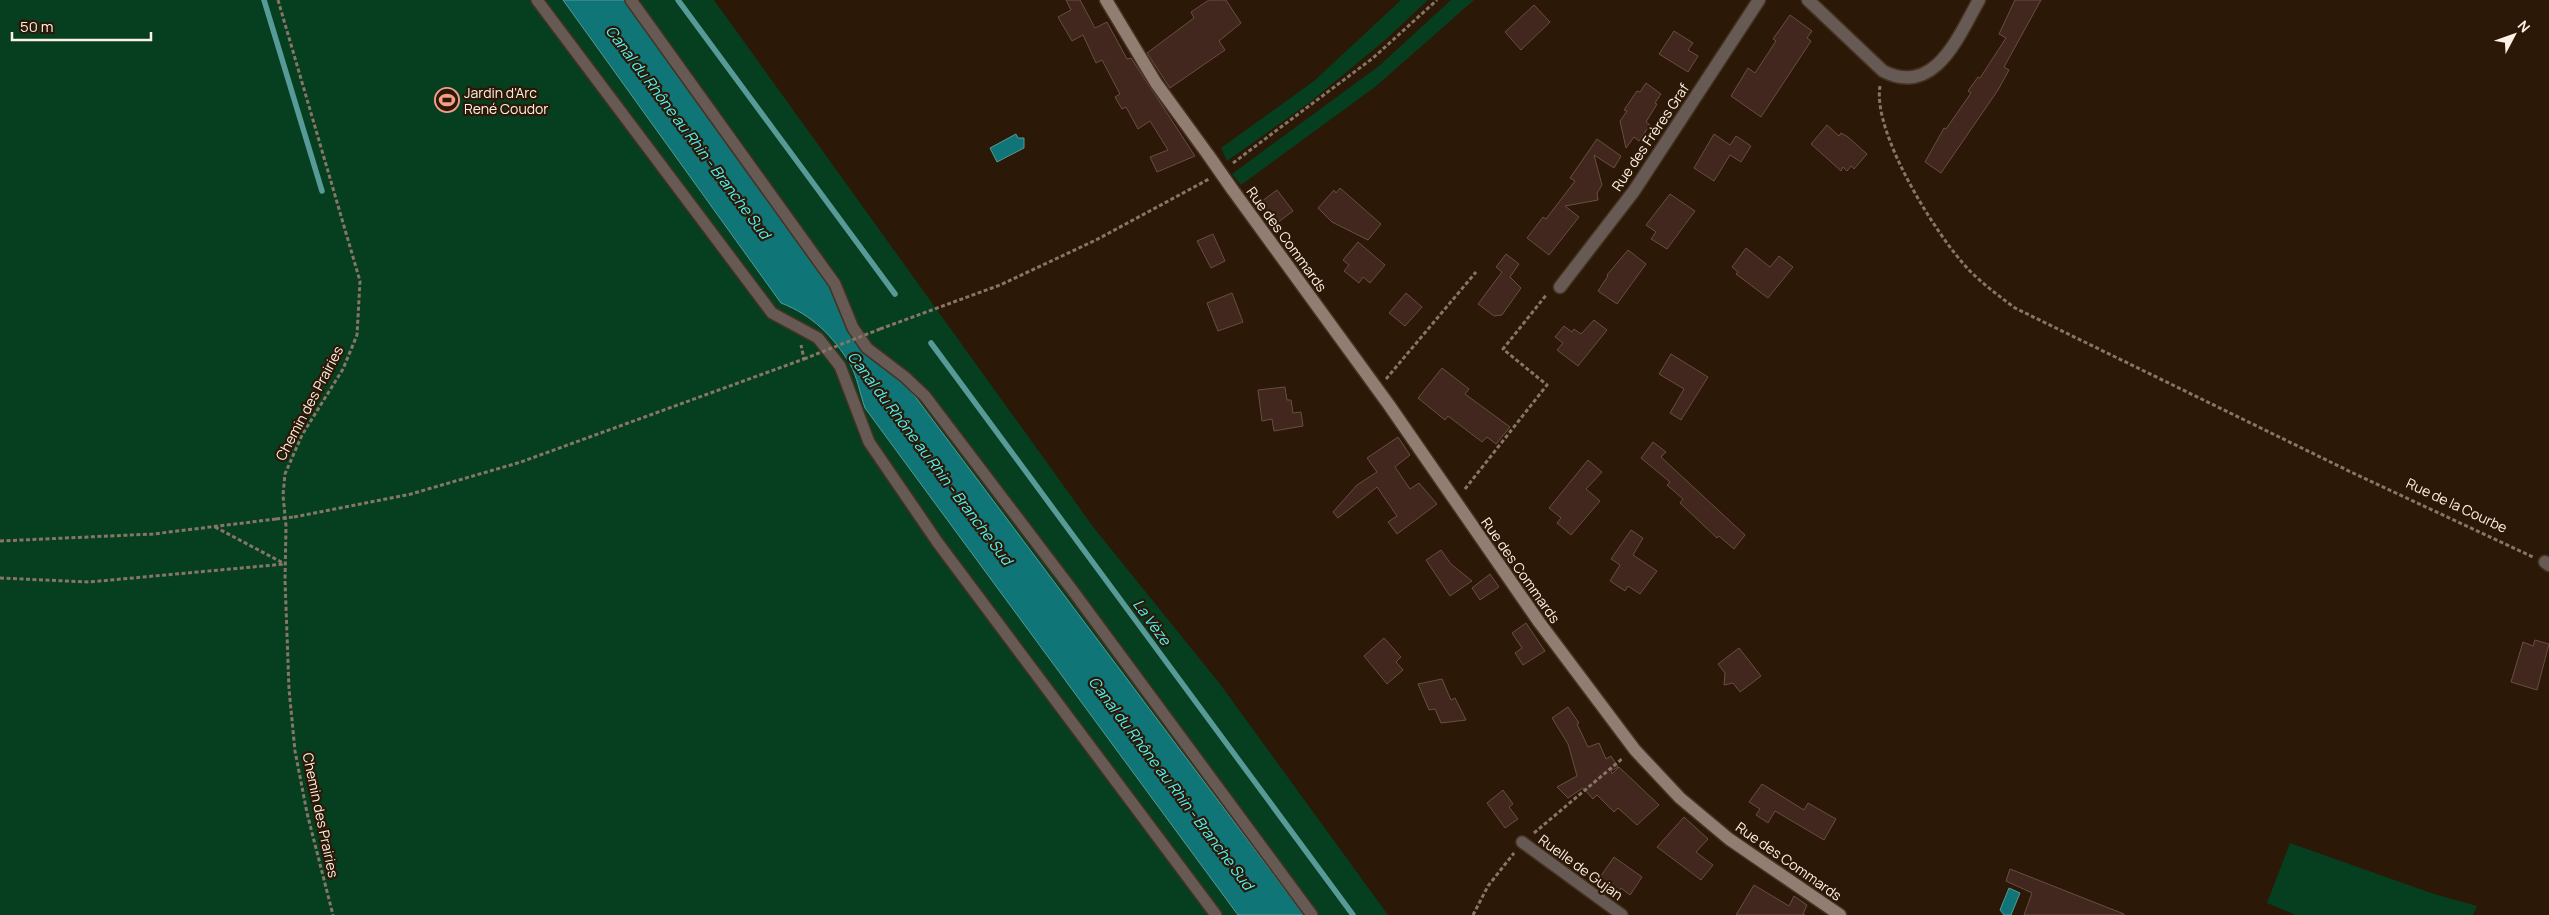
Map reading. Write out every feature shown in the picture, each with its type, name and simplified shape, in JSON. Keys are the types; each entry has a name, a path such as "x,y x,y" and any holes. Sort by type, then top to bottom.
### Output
{"street":[{"name":"Rue des Commards","path":"1106,0 1156,83 1378,389 1539,622 1634,748 1680,798 1729,839 1840,915"},
{"name":"Rue des Frères Graf","path":"1560,287 1634,191 1759,0"},
{"path":"1808,0 1883,71 1892,76 1905,78 1920,75 1935,68 1947,56 1979,0"}],"lane":[{"path":"537,0 772,313 818,338 840,366 869,442 938,543 1216,915"},
{"path":"631,0 835,284 853,328 867,348 906,377 925,396 1312,915"},
{"name":"Ruelle de Gujan","path":"1522,842 1622,915"}],"path":[{"name":"Chemin des Prairies","path":"278,0 360,281 357,335 343,369 302,435 285,474 283,495 286,526 285,564 289,689 295,751 307,812 333,915"},
{"path":"1230,165 1271,136 1372,58 1438,0"},
{"name":"Rue de la Courbe","path":"1883,71 1877,98 1881,118 1904,171 1939,232 1969,270 1988,288 2015,308 2353,473 2547,563"},
{"path":"0,541 153,534 294,517 412,494 521,462 1000,285 1096,240 1213,176"},
{"path":"1378,389 1476,272"},
{"path":"1455,502 1547,385 1503,349 1546,295 1560,287"},
{"path":"215,526 285,564"},
{"path":"0,578 89,582 285,564"},
{"path":"1473,915 1488,886 1522,842 1612,769 1634,748"}],"green space":[{"path":"0,0 563,0 781,303 812,320 836,344 855,374 865,408 1238,915 0,915"},
{"path":"624,0 714,0 1094,528 1220,684 1388,915 1304,915 908,387 869,352 850,329 836,300 831,281"},
{"path":"1401,0 1428,0 1384,41 1309,103 1227,161 1221,148 1314,81"},
{"path":"1451,0 1474,0 1375,87 1241,185 1232,174 1379,66"},
{"path":"2290,843 2434,894 2477,906 2473,915 2296,915 2267,903"}],"water":[{"name":"Canal du Rhône au Rhin - Branche Sud","path":"563,0 624,0 831,281 837,305 860,345 908,387 1304,915 1238,915 865,408 855,374 836,344 812,320 781,303"},
{"path":"1016,134 1018,138 1024,138 1024,148 997,162 990,148"},
{"path":"2009,888 2020,893 2011,915 2004,915 2000,910"}],"building":[{"path":"1066,0 1080,0 1095,28 1107,22 1127,59 1131,58 1195,156 1157,172 1150,157 1168,150 1150,121 1138,129 1126,107 1122,109 1115,97 1120,94 1102,60 1096,63 1083,35 1072,41 1058,17 1071,10"},
{"path":"1209,0 1226,0 1241,23 1219,41 1225,50 1170,88 1147,53 1194,18 1191,12"},
{"path":"2015,0 2041,0 2004,67 2009,70 1998,90 1941,173 1925,162 1944,128 1946,129 1971,93 1968,91 1978,77 1980,78 2006,38 1999,34"},
{"path":"1534,5 1550,22 1521,50 1505,32"},
{"path":"1790,15 1812,31 1807,38 1811,41 1761,117 1731,96 1748,68 1755,73 1776,41 1773,39"},
{"path":"1674,31 1693,43 1688,50 1698,56 1688,72 1659,54"},
{"path":"1646,83 1661,94 1646,122 1650,125 1639,141 1634,137 1626,148 1620,121 1627,111 1624,110 1637,91 1640,92"},
{"path":"1827,125 1839,136 1841,133 1848,137 1867,154 1854,169 1851,166 1847,171 1843,167 1841,171 1811,144"},
{"path":"1714,134 1730,145 1736,136 1751,146 1741,162 1730,155 1714,181 1694,168"},
{"path":"1597,139 1621,156 1614,168 1594,155 1602,185 1597,193 1598,200 1565,206 1579,217 1549,255 1527,238 1543,217 1546,219 1575,181 1570,178"},
{"path":"1340,188 1381,224 1368,240 1332,222 1318,208 1334,190 1336,193"},
{"path":"1277,190 1293,211 1273,226 1258,204"},
{"path":"1670,194 1695,211 1667,249 1651,239 1656,232 1646,225"},
{"path":"1213,234 1225,261 1211,268 1197,241"},
{"path":"1358,242 1385,265 1370,283 1363,277 1359,283 1344,271 1349,265 1343,260"},
{"path":"1746,248 1770,267 1779,256 1793,267 1768,298 1736,274 1738,272 1732,267"},
{"path":"1628,250 1646,264 1617,304 1598,291 1607,275"},
{"path":"1506,254 1519,264 1510,277 1521,288 1502,315 1494,316 1478,304 1502,272 1496,267"},
{"path":"1232,293 1243,322 1218,331 1207,303"},
{"path":"1406,293 1422,307 1405,326 1389,313"},
{"path":"1594,320 1607,330 1578,366 1557,350 1563,343 1555,337 1564,326 1572,332 1574,329 1581,334"},
{"path":"1671,354 1708,377 1681,420 1670,413 1684,389 1659,374"},
{"path":"1442,368 1469,389 1465,394 1510,427 1496,444 1487,437 1482,442 1448,416 1445,420 1418,398"},
{"path":"1285,387 1287,400 1291,400 1293,413 1301,412 1303,426 1274,431 1272,419 1262,421 1258,390"},
{"path":"1398,437 1410,455 1395,467 1410,489 1419,483 1437,504 1397,534 1388,522 1397,516 1377,487 1338,518 1333,512 1357,485 1377,472 1367,458"},
{"path":"1653,442 1666,452 1661,457 1745,535 1734,549 1719,536 1717,538 1680,503 1683,499 1667,485 1670,482 1641,458"},
{"path":"1588,460 1602,472 1586,489 1600,501 1571,535 1557,523 1561,518 1549,508"},
{"path":"1631,530 1643,538 1633,555 1657,571 1640,594 1628,586 1625,591 1610,581 1620,565 1611,559"},
{"path":"1441,550 1451,564 1472,581 1450,596 1426,560"},
{"path":"1490,574 1499,587 1480,600 1472,588"},
{"path":"1526,623 1545,651 1523,665 1515,653 1522,648 1512,633"},
{"path":"1384,638 1401,657 1396,662 1403,670 1387,684 1364,656"},
{"path":"2535,640 2549,644 2537,690 2511,682 2523,642 2533,646"},
{"path":"1739,648 1761,676 1740,692 1733,683 1724,685 1725,673 1718,664"},
{"path":"1442,679 1451,700 1455,698 1466,720 1441,723 1435,709 1429,710 1418,684"},
{"path":"1568,707 1579,723 1577,724 1588,747 1599,743 1606,759 1611,756 1618,767 1611,771 1612,774 1619,767 1659,805 1637,825 1618,808 1614,812 1597,795 1593,799 1583,788 1568,798 1557,787 1577,776 1568,744 1552,718"},
{"path":"1762,784 1804,810 1808,803 1836,819 1824,840 1775,811 1768,823 1756,815 1760,809 1749,802"},
{"path":"1503,790 1513,804 1509,807 1518,819 1505,828 1487,803"},
{"path":"1684,817 1708,839 1696,852 1713,865 1701,880 1657,847"},
{"path":"1614,857 1642,877 1630,895 1621,888 1616,896 1596,883"},
{"path":"2010,869 2124,915 2024,915 2032,893 2006,881"},
{"path":"1754,885 1789,906 1794,896 1807,905 1803,914 1805,915 1736,915"}],"waterway":[{"path":"264,0 322,191"},
{"path":"678,0 895,294"},
{"name":"La Vèze","path":"931,343 1353,915"}],"place":[{"name":"Jardin d'Arc René Coudor","path":"447,100"}]}
